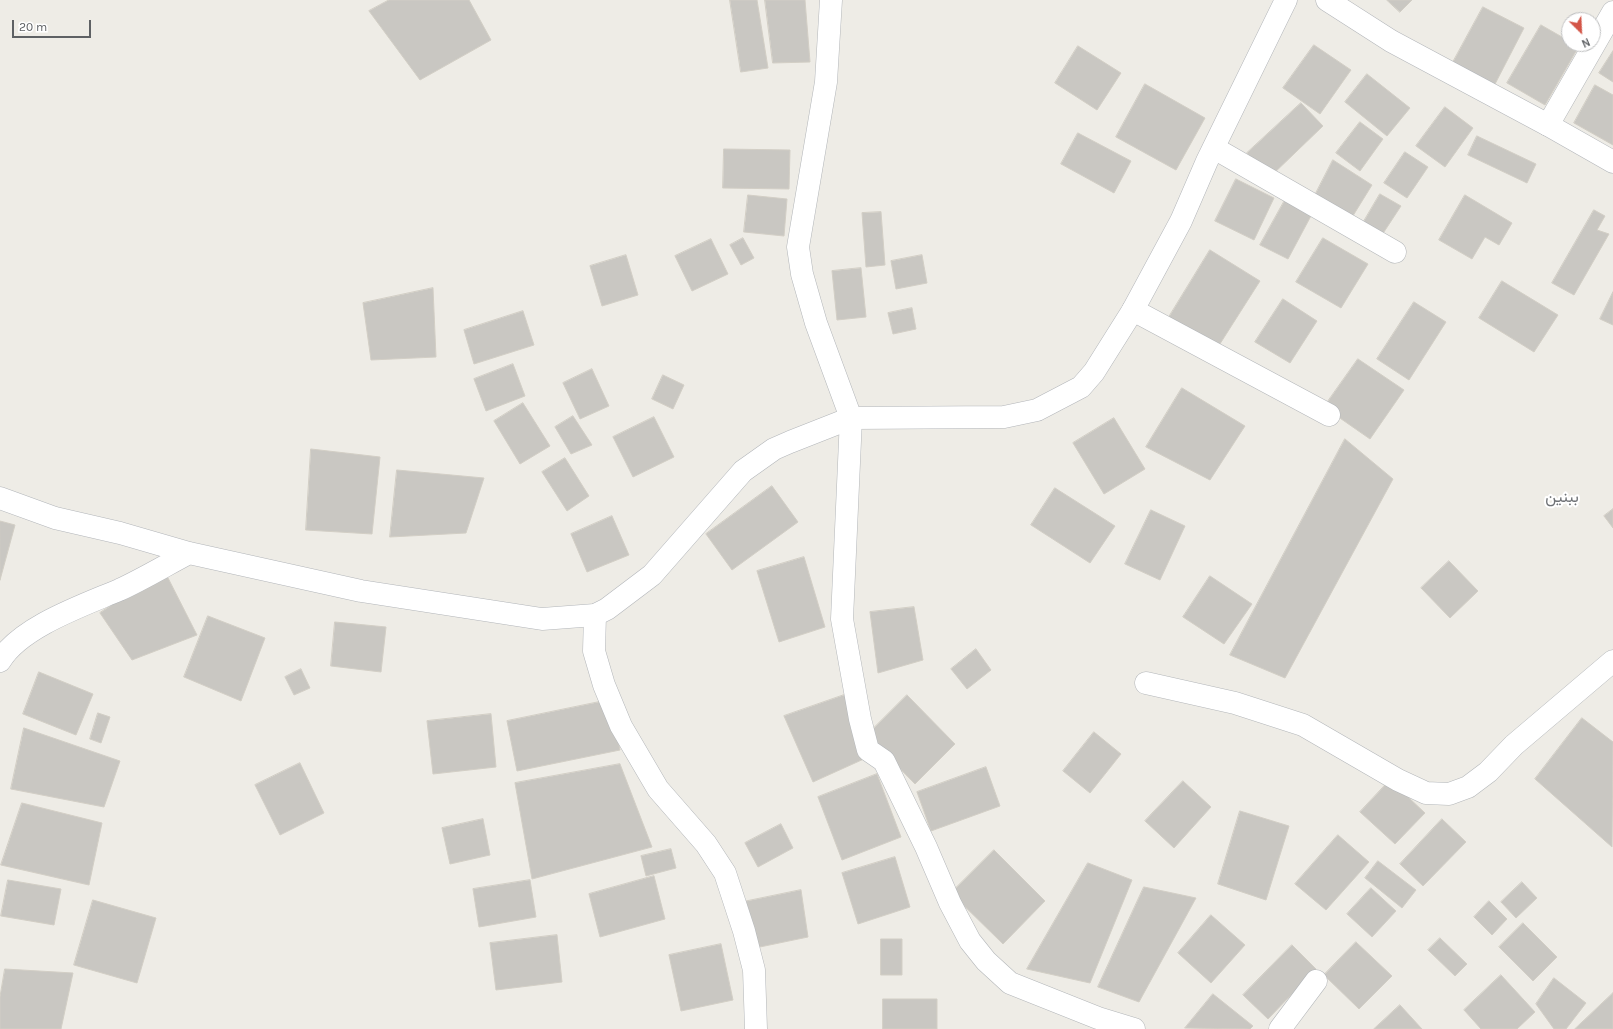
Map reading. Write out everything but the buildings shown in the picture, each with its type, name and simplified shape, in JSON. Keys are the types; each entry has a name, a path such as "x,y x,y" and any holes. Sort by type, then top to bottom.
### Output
{"street":[{"path":"831,0 826,82 798,247 802,274 816,323 851,418 842,619 860,719 868,750 884,761 926,847 950,902 970,941 986,961 1010,983 1098,1018 1134,1029"},
{"path":"0,498 56,518 120,533 189,553 361,591 542,619 595,616 607,609 652,575 743,471 774,449 851,418 1004,417 1037,410 1081,388 1094,372 1132,310 1181,222 1214,148 1286,0"},
{"path":"1327,0 1391,41 1548,125 1613,162"},
{"path":"1548,125 1613,12"},
{"path":"1214,148 1395,252"},
{"path":"1132,310 1329,415"},
{"path":"0,661 4,654 25,636 53,619 120,590 189,553"},
{"path":"595,616 594,651 604,685 621,726 658,789 706,844 725,874 744,931 754,970 756,1029"},
{"path":"1146,683 1235,703 1303,725 1398,780 1426,793 1449,794 1468,787 1488,772 1514,745 1613,661"},
{"path":"1280,1029 1316,981"}],"district":[{"name":"ببنين","path":"1562,497"}]}
